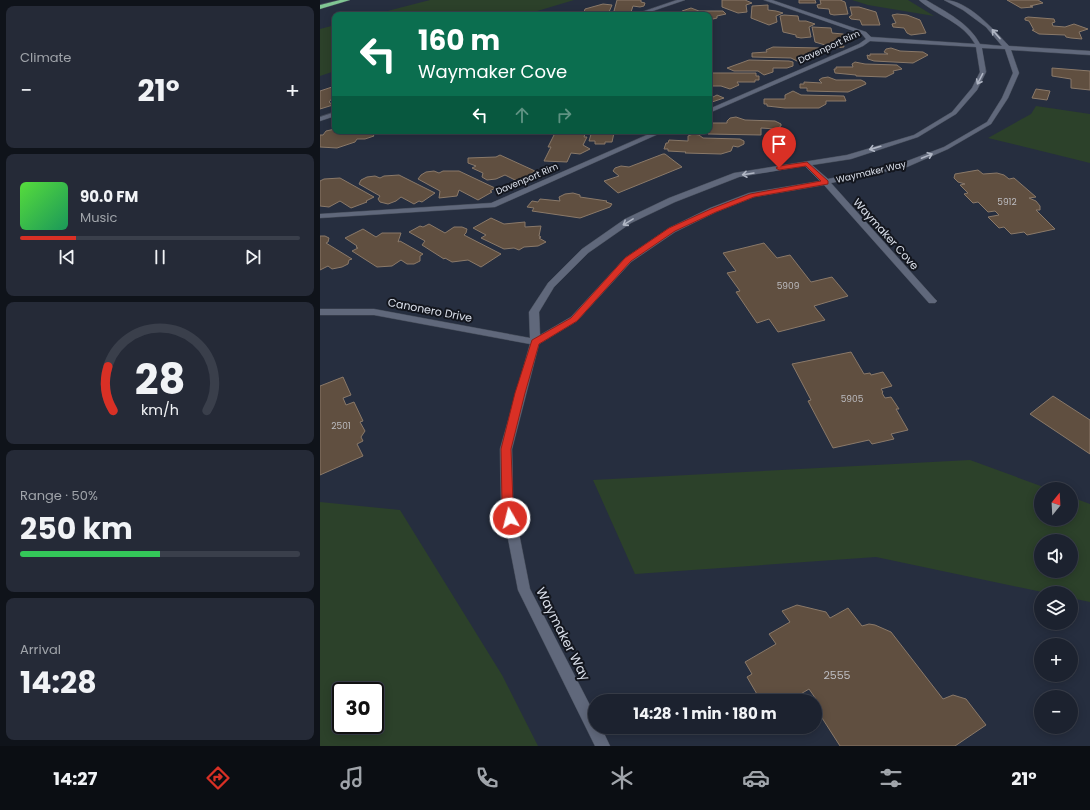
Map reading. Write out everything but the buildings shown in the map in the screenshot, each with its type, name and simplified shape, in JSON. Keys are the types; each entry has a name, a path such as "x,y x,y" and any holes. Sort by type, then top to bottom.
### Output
{"highway":[{"path":"320,7 347,0"}],"street":[{"path":"645,12 682,0"},
{"name":"Davenport Rim","path":"767,0 864,33 869,39"},
{"path":"922,0 959,23 973,36 980,47"},
{"name":"Waymaker Way","path":"536,342 574,320 628,260 672,230 713,210 752,195 826,182 904,165 946,148 989,123 1005,98 1016,74 1008,49 988,26 965,9 948,0"},
{"name":"Davenport Rim","path":"712,110 861,45 869,39 1090,54"},
{"name":"Waymaker Way","path":"603,746 524,590 507,503 506,449 520,393 536,342 534,312 551,285 585,251 628,221 672,200 737,175 848,156 916,136 954,113 975,89 983,72 980,47"},
{"path":"320,119 332,115"},
{"name":"Davenport Rim","path":"320,216 492,205 655,134"},
{"name":"Waymaker Cove","path":"807,164 826,182 932,301"},
{"name":"Canonero Drive","path":"320,312 374,312 536,342"}],"green space":[{"path":"430,0 574,0 534,12 384,12"},
{"path":"852,0 908,0 934,16 868,5"},
{"path":"332,26 332,72 320,76 320,29"},
{"path":"1036,106 1090,114 1090,163 988,138 1031,114"},
{"path":"970,460 1034,483 1034,526 1078,526 1078,500 1090,504 1090,602 1078,599 1078,586 1034,586 1034,590 876,557 635,574 593,480"},
{"path":"320,502 400,510 502,675 538,746 320,746"}],"route":[{"path":"510,518 507,503 506,449 520,393 536,342 574,320 628,260 672,230 713,210 752,195 826,182 807,164 779,168"}]}
